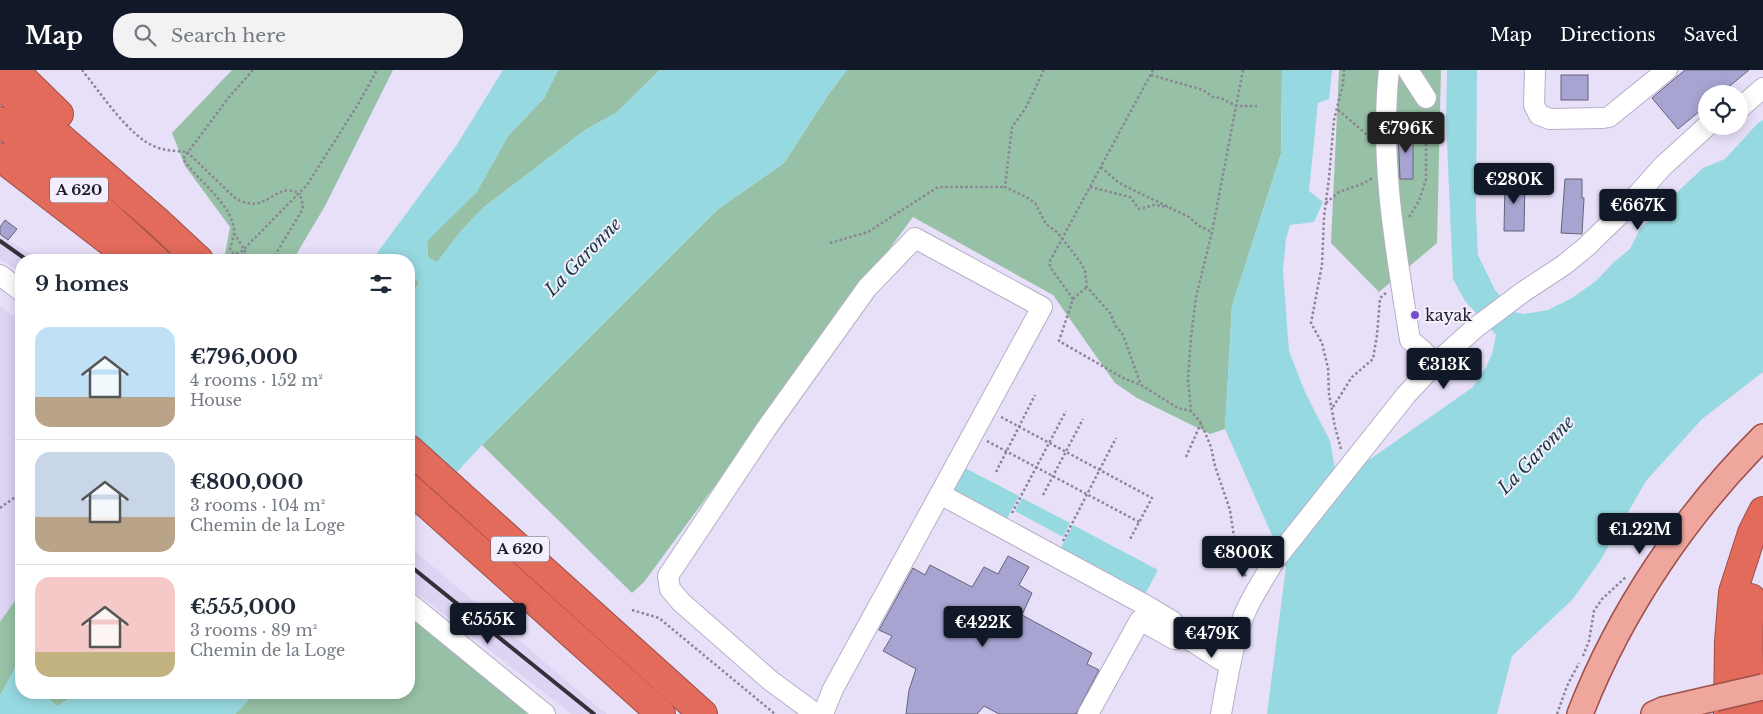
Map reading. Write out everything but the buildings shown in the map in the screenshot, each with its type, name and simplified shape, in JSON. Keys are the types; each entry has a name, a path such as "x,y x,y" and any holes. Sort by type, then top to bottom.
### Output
{"highway":[{"path":"14,70 106,159 156,220"},
{"name":"A 620","path":"0,85 193,254"},
{"name":"A 620","path":"0,121 72,183 149,254"},
{"path":"0,157 125,254"},
{"name":"A 620","path":"415,454 703,714"},
{"name":"A 620","path":"415,493 661,714"},
{"path":"1722,706 1734,592 1752,533 1763,511"},
{"path":"1751,714 1748,624 1751,598 1763,554"},
{"path":"1734,592 1738,714"},
{"path":"1749,637 1755,627 1763,604"}],"main road":[{"path":"1580,714 1604,660 1652,573 1714,489 1763,437"},
{"path":"1654,714 1663,710 1722,706 1763,686"}],"street":[{"path":"1389,70 1386,92 1385,145 1394,242 1410,340 1435,364"},
{"path":"1408,70 1426,98"},
{"path":"1535,70 1534,105 1539,115 1550,119 1609,117 1667,70"},
{"path":"1748,92 1763,79"},
{"path":"1748,101 1763,88"},
{"path":"1388,421 1406,396 1435,364 1586,247 1622,212 1663,166 1698,134"},
{"path":"1525,295 1571,269 1593,251 1680,161 1708,135"},
{"path":"816,714 763,675 681,602 670,589 668,576 766,429 867,288 915,238 1042,307 833,689 823,714"},
{"path":"0,275 15,286"},
{"path":"1221,714 1230,662 1244,615 1275,560 1348,455 1388,421 1477,331"},
{"path":"939,497 1004,528 1055,556 1144,613"},
{"path":"939,497 984,525 998,539 1049,567 1068,570 1144,613 1168,618 1188,638 1221,660 1230,662"},
{"path":"415,608 545,714"},
{"path":"1088,714 1144,613"}],"path":[{"path":"82,70 129,128 143,140 155,147 187,152 235,198 243,203 252,205 261,203 280,192 295,191 300,194 303,206 301,212 276,254"},
{"path":"246,254 234,233 231,219 218,198 188,167 183,159 229,97 253,70"},
{"path":"234,233 230,250 234,254 241,252 300,194 342,130 376,70"},
{"path":"1005,187 1012,127 1025,110 1044,70"},
{"path":"1073,299 1050,267 1050,261 1153,70"},
{"path":"1243,70 1212,232 1196,297 1188,380 1191,411 1201,423 1211,447 1215,466 1230,510 1237,557 1249,582 1258,588"},
{"path":"1344,70 1338,110 1334,120 1322,265 1311,324 1322,343 1328,368 1329,394 1335,427 1348,455"},
{"path":"1151,75 1203,90 1213,97 1220,98 1236,106 1257,106"},
{"path":"1394,242 1419,201 1426,179 1426,98"},
{"path":"1338,110 1375,142 1385,145"},
{"path":"1101,167 1119,183 1171,207 1189,217 1199,226 1212,232"},
{"path":"1326,203 1339,192 1362,184 1387,170"},
{"path":"830,243 868,232 938,187 1005,187 1036,204 1046,224 1063,238 1085,271 1087,287 1110,313 1124,335 1141,385"},
{"path":"1090,187 1130,197 1139,209 1154,205 1171,207"},
{"path":"1332,408 1352,377 1373,359 1378,336 1380,298 1400,280"},
{"path":"1087,287 1073,299 1059,341 1125,379 1141,385 1178,408 1191,411"},
{"path":"996,472 1035,395"},
{"path":"987,409 1152,498 1129,541"},
{"path":"1004,528 1066,411"},
{"path":"1043,495 1083,419"},
{"path":"1186,457 1201,423"},
{"path":"975,431 980,438 1139,522"},
{"path":"1055,556 1116,438"},
{"path":"0,508 15,497"},
{"path":"632,610 659,618 775,714"}],"shaded area":[{"path":"232,70 393,70 325,206 297,254 225,254 230,227 185,166 172,133"},
{"path":"558,70 660,70 616,113 585,130 483,208 461,231 437,263 428,257 427,241 476,192 508,136 544,98"},
{"path":"847,70 1282,70 1281,154 1232,306 1225,429 1210,434 1137,398 1115,383 1053,295 913,217 644,582 632,593 482,445 718,209 784,163 828,95"},
{"path":"1339,70 1441,70 1437,243 1379,292 1331,243"},
{"path":"0,234 31,254 15,254 15,269 0,259"},
{"path":"415,278 419,283 415,289"},
{"path":"0,306 15,317 15,601 0,622"},
{"path":"415,551 607,714 571,714 415,592"},
{"path":"15,601 15,668 0,696 0,622"},
{"path":"415,617 532,714 235,714 249,699 415,699"},
{"path":"49,699 69,699 57,706"}],"water":[{"name":"La Garonne","path":"503,70 558,70 544,98 508,136 477,192 427,241 428,257 437,262 461,231 483,208 585,130 616,113 660,70 847,70 828,95 784,163 718,209 482,445 415,518 415,289 419,283 415,278 415,254 376,254 456,146"},
{"name":"La Garonne","path":"1282,70 1332,70 1329,99 1318,103 1309,191 1323,202 1314,222 1290,225 1286,239 1283,271 1289,351 1305,392 1330,441 1335,468 1366,462 1473,387 1492,354 1496,335 1465,301 1453,279 1446,120 1447,70 1477,70 1476,213 1478,255 1495,290 1514,312 1524,314 1548,310 1572,298 1596,281 1630,249 1640,229 1672,197 1703,168 1725,159 1763,120 1763,372 1702,419 1646,481 1600,561 1572,600 1512,656 1497,714 1267,714 1286,567 1225,429 1232,306 1281,154"},
{"path":"963,467 1019,496 1004,524 949,494"},
{"path":"1022,498 1070,523 1063,537 1015,511"},
{"path":"1073,525 1158,570 1143,598 1058,553"},
{"path":"15,668 15,699 49,699 57,706 69,699 249,699 235,714 0,714 0,696"}],"railway":[{"path":"0,241 18,254"},
{"path":"415,570 594,714"}],"place":[{"name":"kayak","path":"1415,315"}]}
